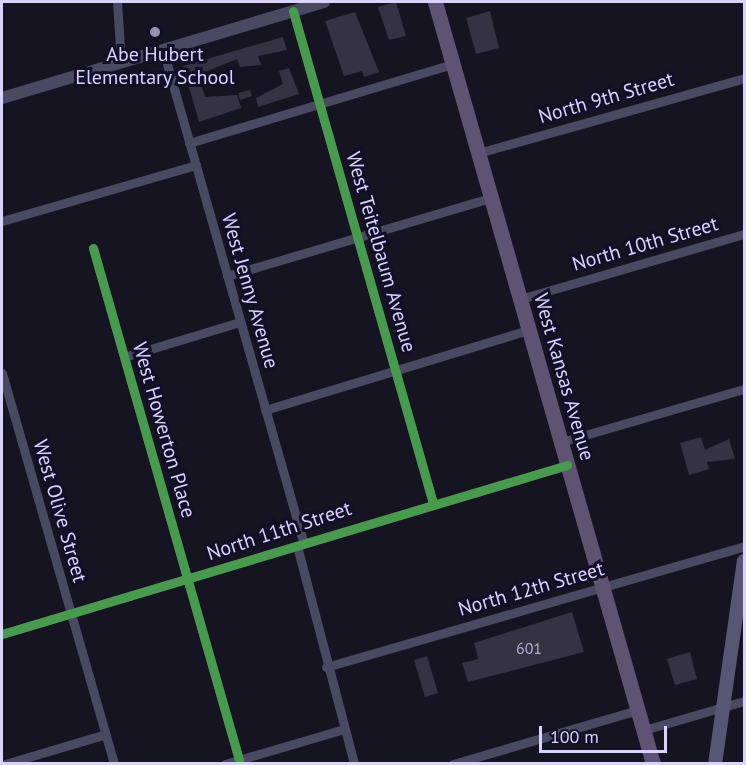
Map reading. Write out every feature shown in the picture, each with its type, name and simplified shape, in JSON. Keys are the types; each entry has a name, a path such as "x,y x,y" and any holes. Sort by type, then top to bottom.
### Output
{"main road":[{"name":"West Kansas Avenue","path":"435,2 653,764"},
{"path":"715,764 744,561"}],"street":[{"path":"117,2 121,62"},
{"path":"2,98 324,2"},
{"name":"West Teitelbaum Avenue","path":"293,10 434,503"},
{"name":"West Jenny Avenue","path":"163,50 266,410 300,544 326,667 354,764"},
{"path":"189,143 453,64"},
{"name":"North 9th Street","path":"478,153 744,78"},
{"path":"2,221 195,165"},
{"path":"227,276 491,198"},
{"name":"North 10th Street","path":"520,299 744,234"},
{"name":"West Howerton Place","path":"93,248 239,760"},
{"path":"124,357 240,322"},
{"path":"266,410 529,330"},
{"name":"West Olive Street","path":"2,373 114,764"},
{"path":"561,442 744,389"},
{"name":"North 11th Street","path":"2,634 567,465"},
{"name":"North 12th Street","path":"326,667 744,546"},
{"path":"644,730 744,701"},
{"path":"453,764 638,710"},
{"path":"225,764 344,729"},
{"path":"5,764 106,735"}],"building":[{"path":"396,2 406,36 389,40 378,7"},
{"path":"490,11 499,48 476,54 466,18"},
{"path":"355,12 379,72 364,77 362,71 344,76 325,21"},
{"path":"283,37 287,50 258,56 261,65 240,67 237,59 198,75 205,97 237,95 241,108 199,122 183,66"},
{"path":"289,68 299,94 258,107 256,98 283,84 279,71"},
{"path":"250,90 252,96 240,100 238,93"},
{"path":"701,437 705,450 729,439 735,459 707,462 709,469 689,475 680,443"},
{"path":"572,612 584,652 468,682 462,663 478,659 474,643"},
{"path":"690,652 697,679 675,685 667,659"},
{"path":"427,656 438,693 425,697 414,660"}],"cycle path":[{"path":"293,11 433,503"},
{"path":"93,248 239,760"},
{"path":"2,634 567,465"}],"place":[{"name":"Abe Hubert Elementary School","path":"155,32"}]}
